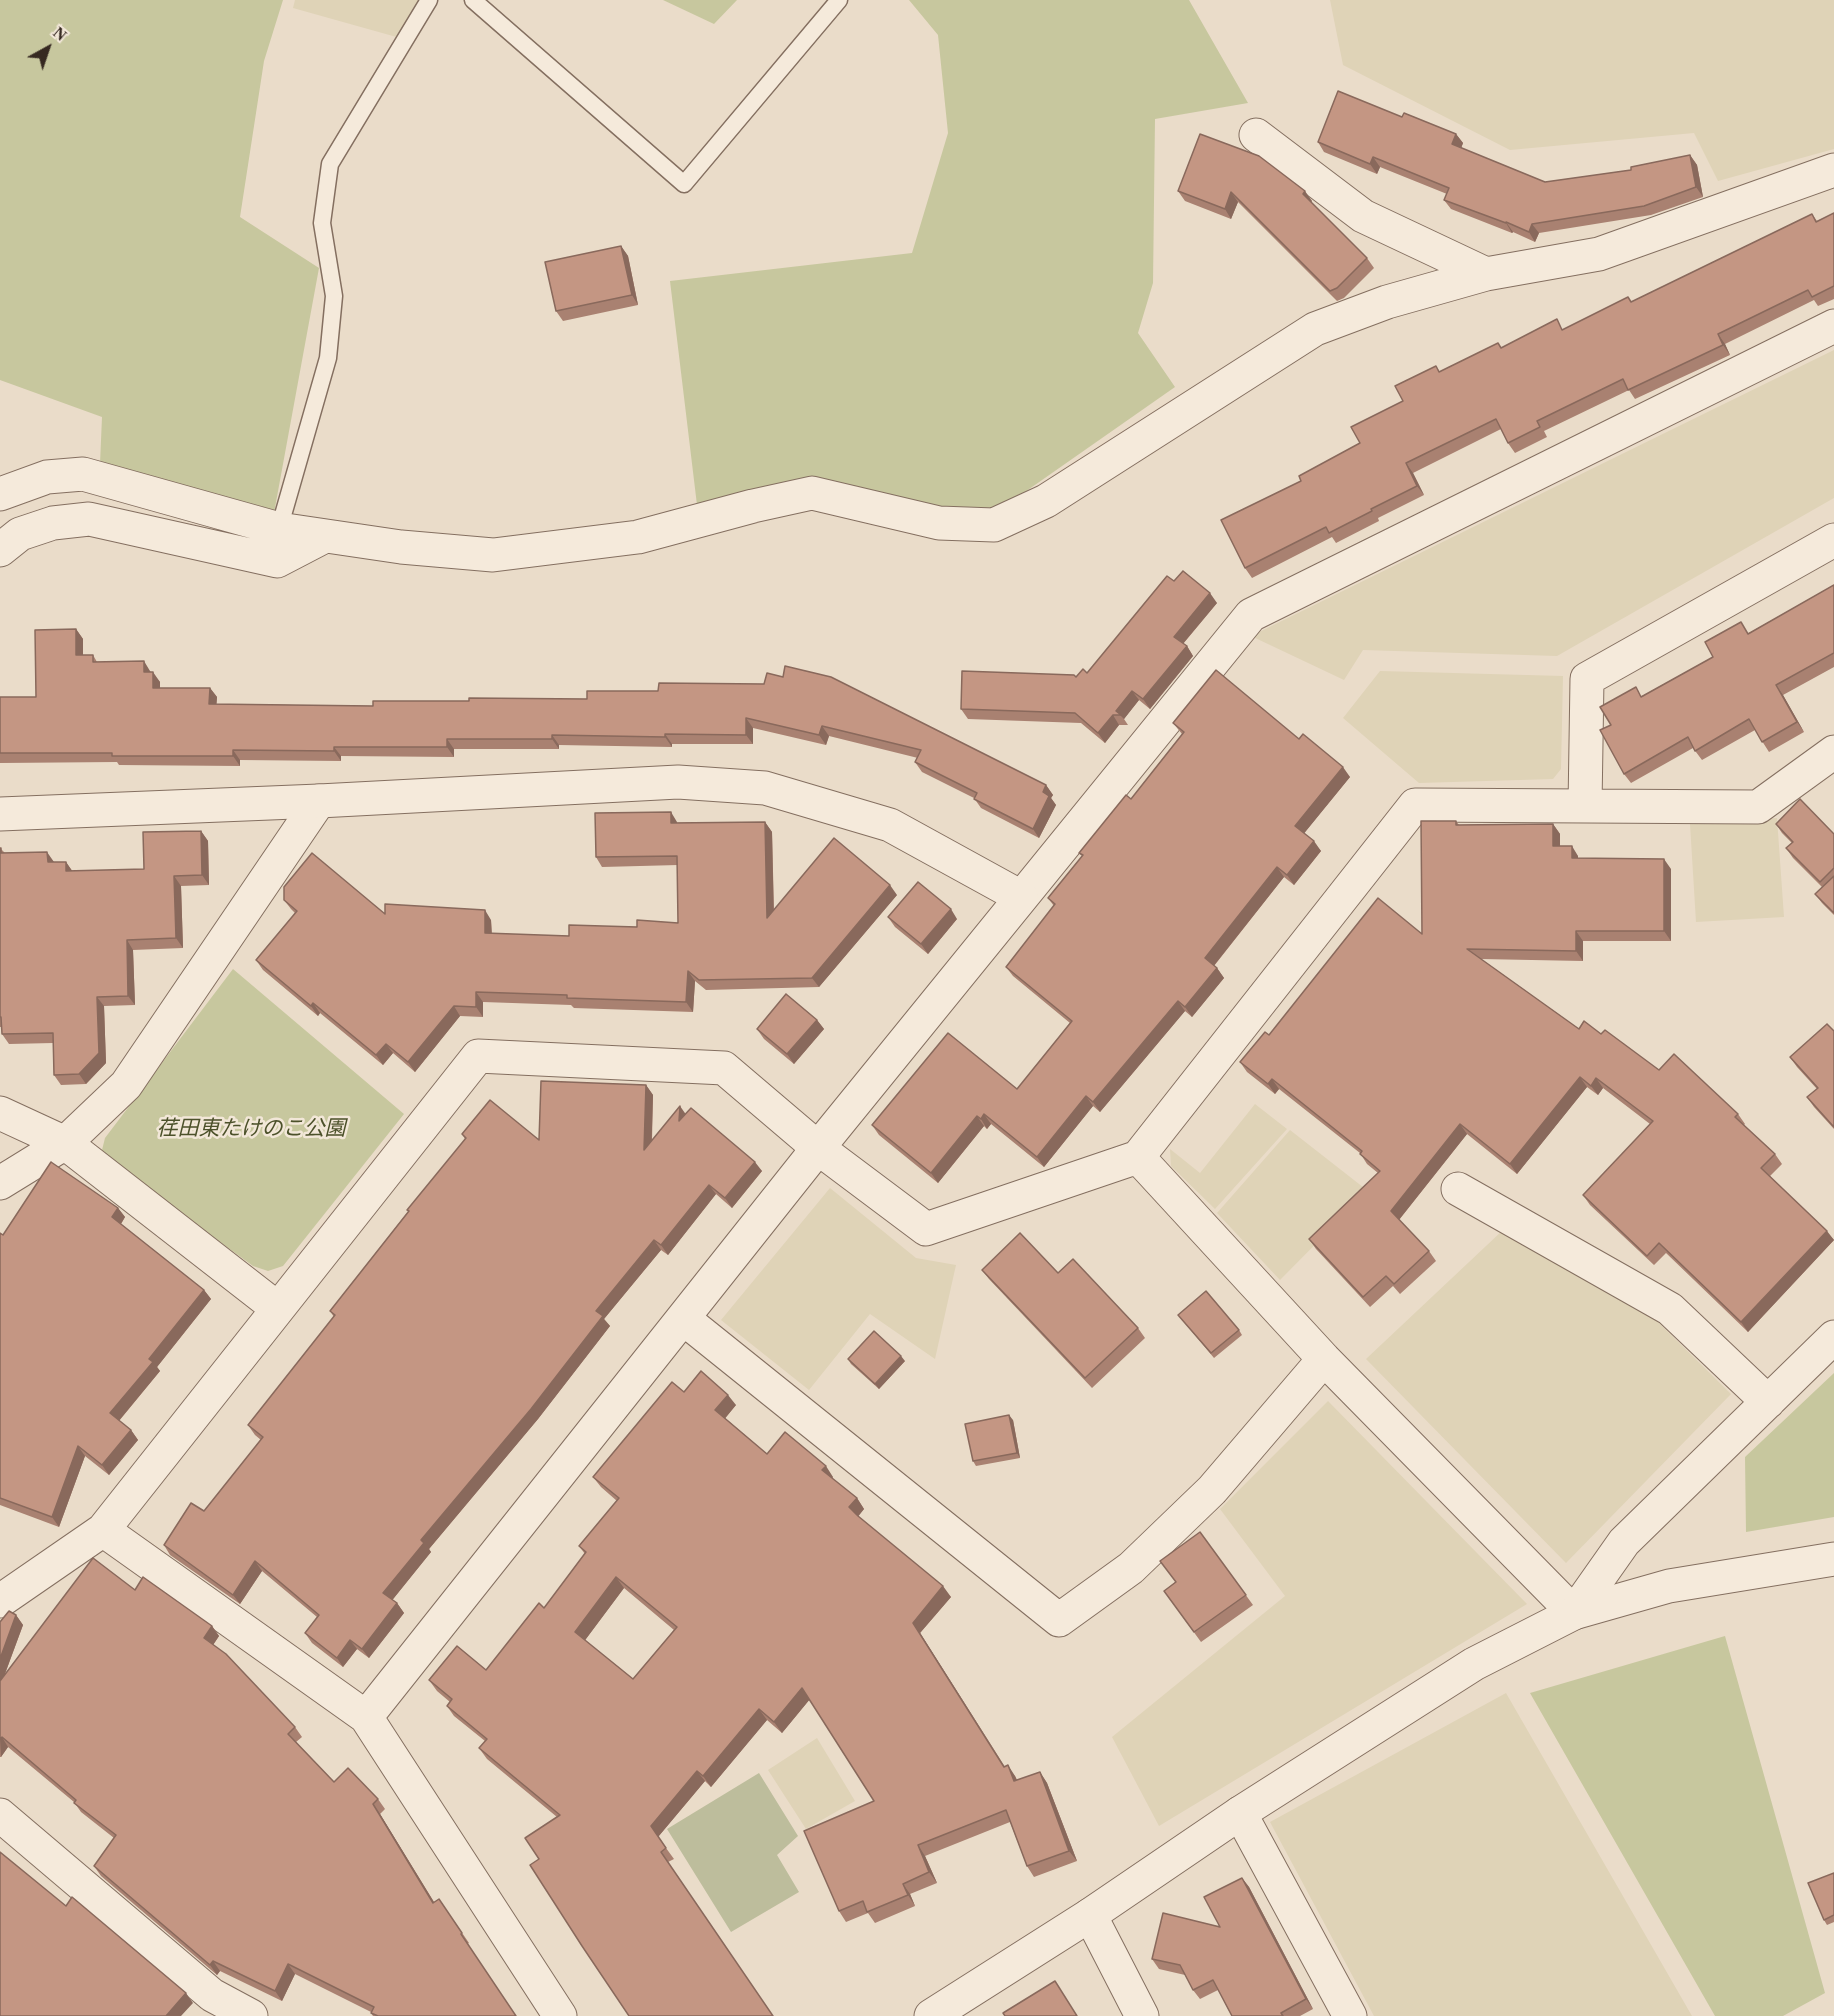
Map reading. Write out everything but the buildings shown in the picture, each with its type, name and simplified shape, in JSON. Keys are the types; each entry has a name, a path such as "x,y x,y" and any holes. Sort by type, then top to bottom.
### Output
{"street":[{"path":"1256,135 1363,216 1486,274"},
{"path":"0,494 47,477 83,474 279,529 400,548 493,555 638,537 753,506 812,493 939,523 994,525 1046,501 1316,329 1387,302 1486,274 1599,254 1834,170"},
{"path":"366,1717 818,1149 1251,615 1834,326"},
{"path":"0,550 20,534 53,523 90,519 277,561 324,536"},
{"path":"1585,806 1587,679 1834,540"},
{"path":"0,1601 102,1530 478,1056 724,1068 818,1149 926,1229 1138,1157 1415,806 1758,807 1829,764"},
{"path":"0,814 319,801 678,782 765,788 890,825 1021,897"},
{"path":"0,1183 65,1143 126,1085 319,801"},
{"path":"0,1113 65,1143 277,1308"},
{"path":"1138,1157 1324,1359 1574,1613"},
{"path":"1458,1189 1670,1309 1768,1402"},
{"path":"684,1319 1059,1620 1131,1568 1212,1490 1324,1359"},
{"path":"1574,1613 1624,1542 1834,1336"},
{"path":"102,1530 366,1717 560,2016"},
{"path":"931,2016 1090,1915 1240,1813 1474,1664 1574,1613 1669,1586 1834,1559"},
{"path":"1240,1813 1350,2016"},
{"path":"0,1815 212,1995 251,2016"},
{"path":"1090,1915 1142,2016"}],"lane":[{"path":"279,529 328,358 334,296 322,223 330,164 429,0"},
{"path":"473,0 684,184 839,0"}],"shaded area":[{"path":"295,0 423,0 400,38 293,8"},
{"path":"1330,0 1834,0 1834,149 1718,181 1694,133 1510,150 1343,65"},
{"path":"1834,350 1834,498 1557,656 1363,650 1344,680 1251,636"},
{"path":"1380,671 1563,676 1561,769 1553,779 1419,783 1343,718"},
{"path":"1777,818 1784,917 1696,922 1690,824"},
{"path":"1255,1104 1287,1129 1215,1209 1171,1166 1170,1149 1200,1173"},
{"path":"1290,1130 1368,1191 1280,1280 1217,1213"},
{"path":"830,1188 916,1258 956,1265 935,1359 870,1314 809,1390 721,1320"},
{"path":"1503,1230 1655,1319 1731,1394 1566,1563 1366,1359"},
{"path":"1328,1401 1527,1604 1159,1826 1112,1737 1285,1596 1220,1509"},
{"path":"1506,1693 1692,2016 1374,2016 1270,1822"},
{"path":"817,1738 855,1801 806,1829 768,1770"}],"green space":[{"path":"0,0 283,0 264,61 240,217 319,268 274,513 100,464 102,417 0,380"},
{"path":"663,0 737,0 714,24"},
{"path":"909,0 1189,0 1248,103 1155,119 1153,283 1138,333 1175,387 992,515 814,485 697,505 670,281 912,253 948,133 938,35"},
{"name":"荏田東たけのこ公園","path":"233,969 404,1114 283,1266 268,1271 253,1266 109,1161 102,1150 105,1138"},
{"path":"1834,1373 1834,1517 1746,1532 1745,1457"},
{"path":"1725,1636 1825,1993 1783,2016 1715,2016 1530,1693"},
{"path":"759,1773 798,1836 777,1855 799,1892 731,1932 667,1829"}]}
